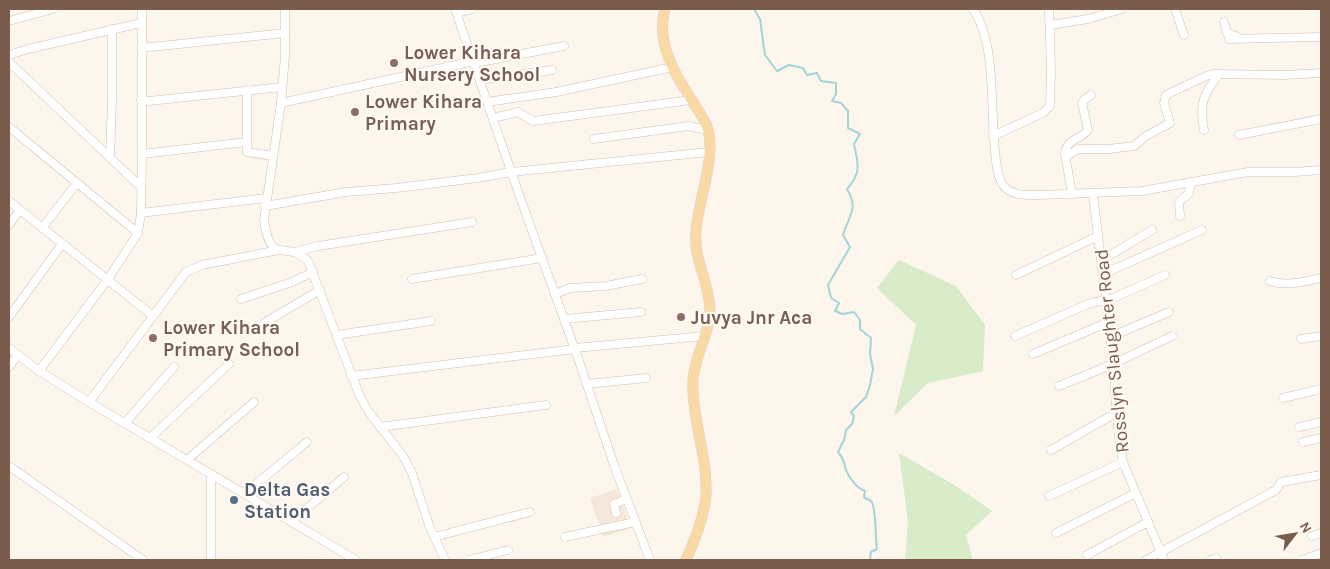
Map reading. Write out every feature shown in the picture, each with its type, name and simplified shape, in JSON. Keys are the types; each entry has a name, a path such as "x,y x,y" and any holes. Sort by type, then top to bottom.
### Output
{"main road":[{"path":"666,9 663,32 667,55 678,79 700,113 708,130 709,152 696,232 696,248 708,292 710,310 693,377 693,402 705,472 706,496 702,517 689,559"}],"street":[{"path":"9,21 53,9"},
{"path":"39,371 108,279 138,234 141,213 142,9"},
{"path":"285,9 285,56 281,103 264,220 267,238 271,246 279,250 294,252 304,256 308,261 351,376 368,411 403,456 412,473 444,560"},
{"path":"472,9 456,11 511,172 650,560"},
{"path":"973,9 982,30 989,57 993,136 998,174 1007,189 1021,194 1142,192 1248,172 1321,170"},
{"path":"993,136 1042,113 1050,106 1049,9"},
{"path":"1050,25 1088,19 1122,9"},
{"path":"1175,9 1184,35"},
{"path":"1224,22 1227,33 1239,39"},
{"path":"9,55 141,23"},
{"path":"110,158 112,29"},
{"path":"141,48 285,33"},
{"path":"1229,39 1321,37"},
{"path":"281,103 474,62 564,46"},
{"path":"9,62 141,187"},
{"path":"487,102 556,92 673,67"},
{"path":"480,80 552,70"},
{"path":"1066,157 1078,148 1109,149 1137,144 1146,136 1170,123 1163,100 1166,96 1206,76 1219,74 1321,73"},
{"path":"1204,130 1201,109 1211,85 1219,74"},
{"path":"141,100 149,101 282,87"},
{"path":"247,90 246,149 249,153 273,156"},
{"path":"1072,194 1066,157 1068,144 1088,130 1082,103 1091,95"},
{"path":"493,118 518,112 533,120 546,119 691,100"},
{"path":"1239,135 1321,120"},
{"path":"594,139 688,126 708,130"},
{"path":"10,130 138,234"},
{"path":"142,154 246,142"},
{"path":"141,213 266,202 478,178 511,172 709,152"},
{"path":"1180,216 1179,202 1191,190 1191,182"},
{"path":"42,228 77,183"},
{"name":"Rosslyn Slaughter Road","path":"1093,193 1109,322 1116,413 1123,462 1164,560"},
{"path":"9,201 153,316"},
{"path":"9,225 20,210"},
{"path":"294,252 318,246 472,222"},
{"path":"1102,260 1152,230"},
{"path":"1103,274 1202,230"},
{"path":"1016,275 1098,236"},
{"path":"9,317 62,244"},
{"path":"89,402 189,269 279,250"},
{"path":"412,279 542,258"},
{"path":"241,299 292,282 313,272"},
{"path":"1015,336 1088,304 1113,298 1165,276"},
{"path":"555,294 570,288 606,286 642,278"},
{"path":"1270,281 1277,284 1287,284 1321,278"},
{"path":"264,323 320,290"},
{"path":"564,319 641,312"},
{"path":"1110,338 1169,312"},
{"path":"337,335 431,321"},
{"path":"1033,354 1109,322"},
{"path":"351,376 485,361 575,348 704,336"},
{"path":"1059,386 1113,364 1172,336"},
{"path":"1301,339 1321,336"},
{"path":"9,348 39,371 89,402 356,560"},
{"path":"9,367 17,356"},
{"path":"150,438 229,364"},
{"path":"125,423 174,367"},
{"path":"587,384 646,378"},
{"path":"1283,398 1321,389"},
{"path":"187,460 254,402"},
{"path":"380,427 546,405"},
{"path":"1051,450 1116,413"},
{"path":"1299,427 1321,422"},
{"path":"1303,442 1321,438"},
{"path":"244,494 307,442"},
{"path":"1049,496 1123,462"},
{"path":"9,466 143,560"},
{"path":"211,474 211,560"},
{"path":"1146,560 1276,490 1281,482 1321,475"},
{"path":"291,522 344,477"},
{"path":"1056,533 1136,493"},
{"path":"616,513 614,504 627,499"},
{"path":"434,537 530,512"},
{"path":"565,537 635,522"},
{"path":"1086,555 1148,522"},
{"path":"1312,536 1321,534"},
{"path":"469,560 508,550"},
{"path":"1302,560 1321,553"}],"shaded area":[{"path":"617,489 631,528 603,537 590,498"}],"green space":[{"path":"899,260 956,286 985,325 983,371 928,383 894,416 916,325 877,288"},
{"path":"899,453 956,486 992,511 966,535 973,560 905,560 908,521"}],"waterway":[{"path":"754,9 760,19 765,55 777,71 789,65 803,68 807,75 817,73 821,81 836,83 836,94 832,101 841,103 848,111 848,128 860,134 854,144 858,168 857,173 847,189 851,196 853,207 843,235 850,247 828,285 831,298 839,303 835,311 842,314 854,312 860,320 860,329 871,338 870,354 873,369 870,385 866,397 851,412 854,416 852,424 846,430 844,440 838,452 843,459 849,476 856,485 865,491 864,497 871,501 873,505 877,549 871,552 870,560"}],"place":[{"name":"Lower Kihara Nursery School","path":"394,63"},
{"name":"Lower Kihara Primary","path":"355,112"},
{"name":"Juvya Jnr Aca","path":"681,317"},
{"name":"Lower Kihara Primary School","path":"153,338"},
{"name":"Delta Gas Station","path":"234,500"}]}
